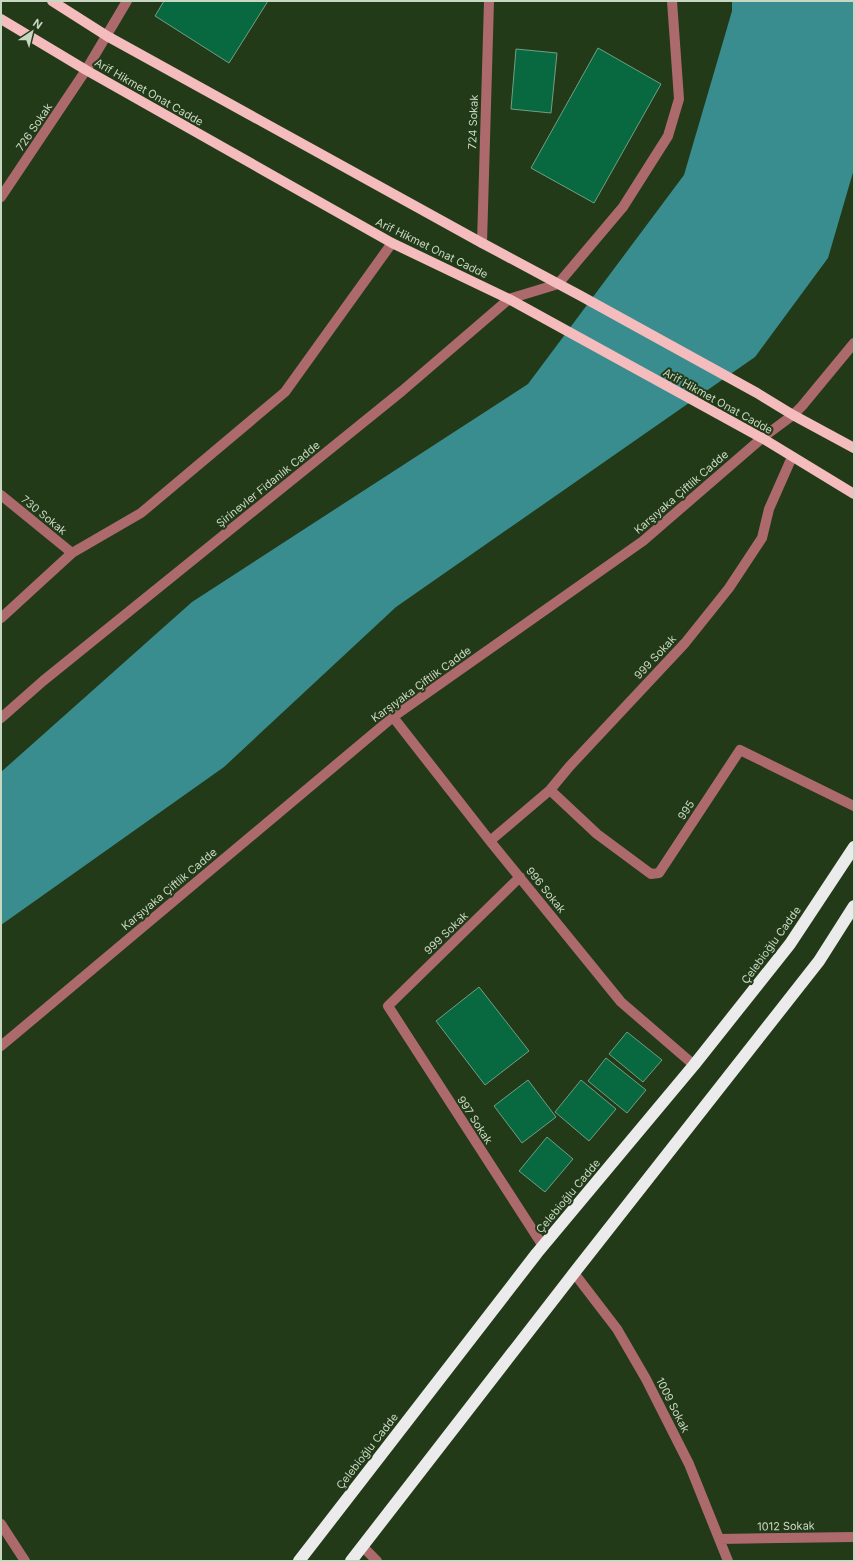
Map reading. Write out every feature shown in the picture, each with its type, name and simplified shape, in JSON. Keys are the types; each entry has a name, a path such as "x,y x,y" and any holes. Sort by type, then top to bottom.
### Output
{"highway":[{"name":"Çelebioğlu Cadde","path":"299,1561 543,1246 694,1065 790,944 854,847"},
{"path":"351,1561 574,1273 819,961 854,906"}],"main road":[{"path":"52,1 107,36 757,393 793,416 854,448"},
{"name":"Arif Hikmet Onat Cadde","path":"1,19 86,70 392,243 509,299 762,438 854,494"}],"street":[{"name":"726 Sokak","path":"1,197 86,70 126,1"},
{"name":"724 Sokak","path":"482,243 489,1"},
{"path":"558,284 623,207 668,136 679,99 672,1"},
{"path":"1,618 72,554 141,513 285,392 392,243"},
{"name":"Şirinevler Fidanlık Cadde","path":"1,718 43,681 402,392 509,299 558,284"},
{"name":"Karşıyaka Çiftlik Cadde","path":"1,1046 393,717 643,541 762,438 793,416 854,343"},
{"name":"999 Sokak","path":"490,841 550,790 574,761 685,643 729,588 762,538 769,509 792,457"},
{"name":"730 Sokak","path":"1,495 72,554"},
{"name":"996 Sokak","path":"393,717 490,841 622,1002 694,1065"},
{"name":"995","path":"550,790 598,834 651,874 659,873 740,750 854,806"},
{"name":"999 Sokak","path":"388,1006 520,877"},
{"name":"997 Sokak","path":"388,1006 543,1246"},
{"name":"1009 Sokak","path":"574,1273 617,1329 646,1379 689,1464 728,1561"},
{"path":"1,1524 25,1561"},
{"name":"1012 Sokak","path":"719,1539 854,1537"},
{"path":"362,1546 377,1561"}],"water":[{"path":"732,1 854,1 854,169 828,258 755,357 396,607 224,767 1,925 1,772 192,602 528,384 684,175 732,11"}],"building":[{"path":"164,1 268,1 229,63 155,16"},
{"path":"598,48 661,84 594,203 531,168"},
{"path":"516,49 557,53 551,113 511,109"},
{"path":"479,987 529,1051 485,1085 436,1021"},
{"path":"627,1032 662,1060 643,1082 609,1054"},
{"path":"606,1058 646,1090 627,1113 588,1081"},
{"path":"528,1080 556,1117 522,1143 494,1106"},
{"path":"581,1080 616,1109 589,1141 555,1112"},
{"path":"547,1137 573,1159 545,1192 519,1171"}]}
